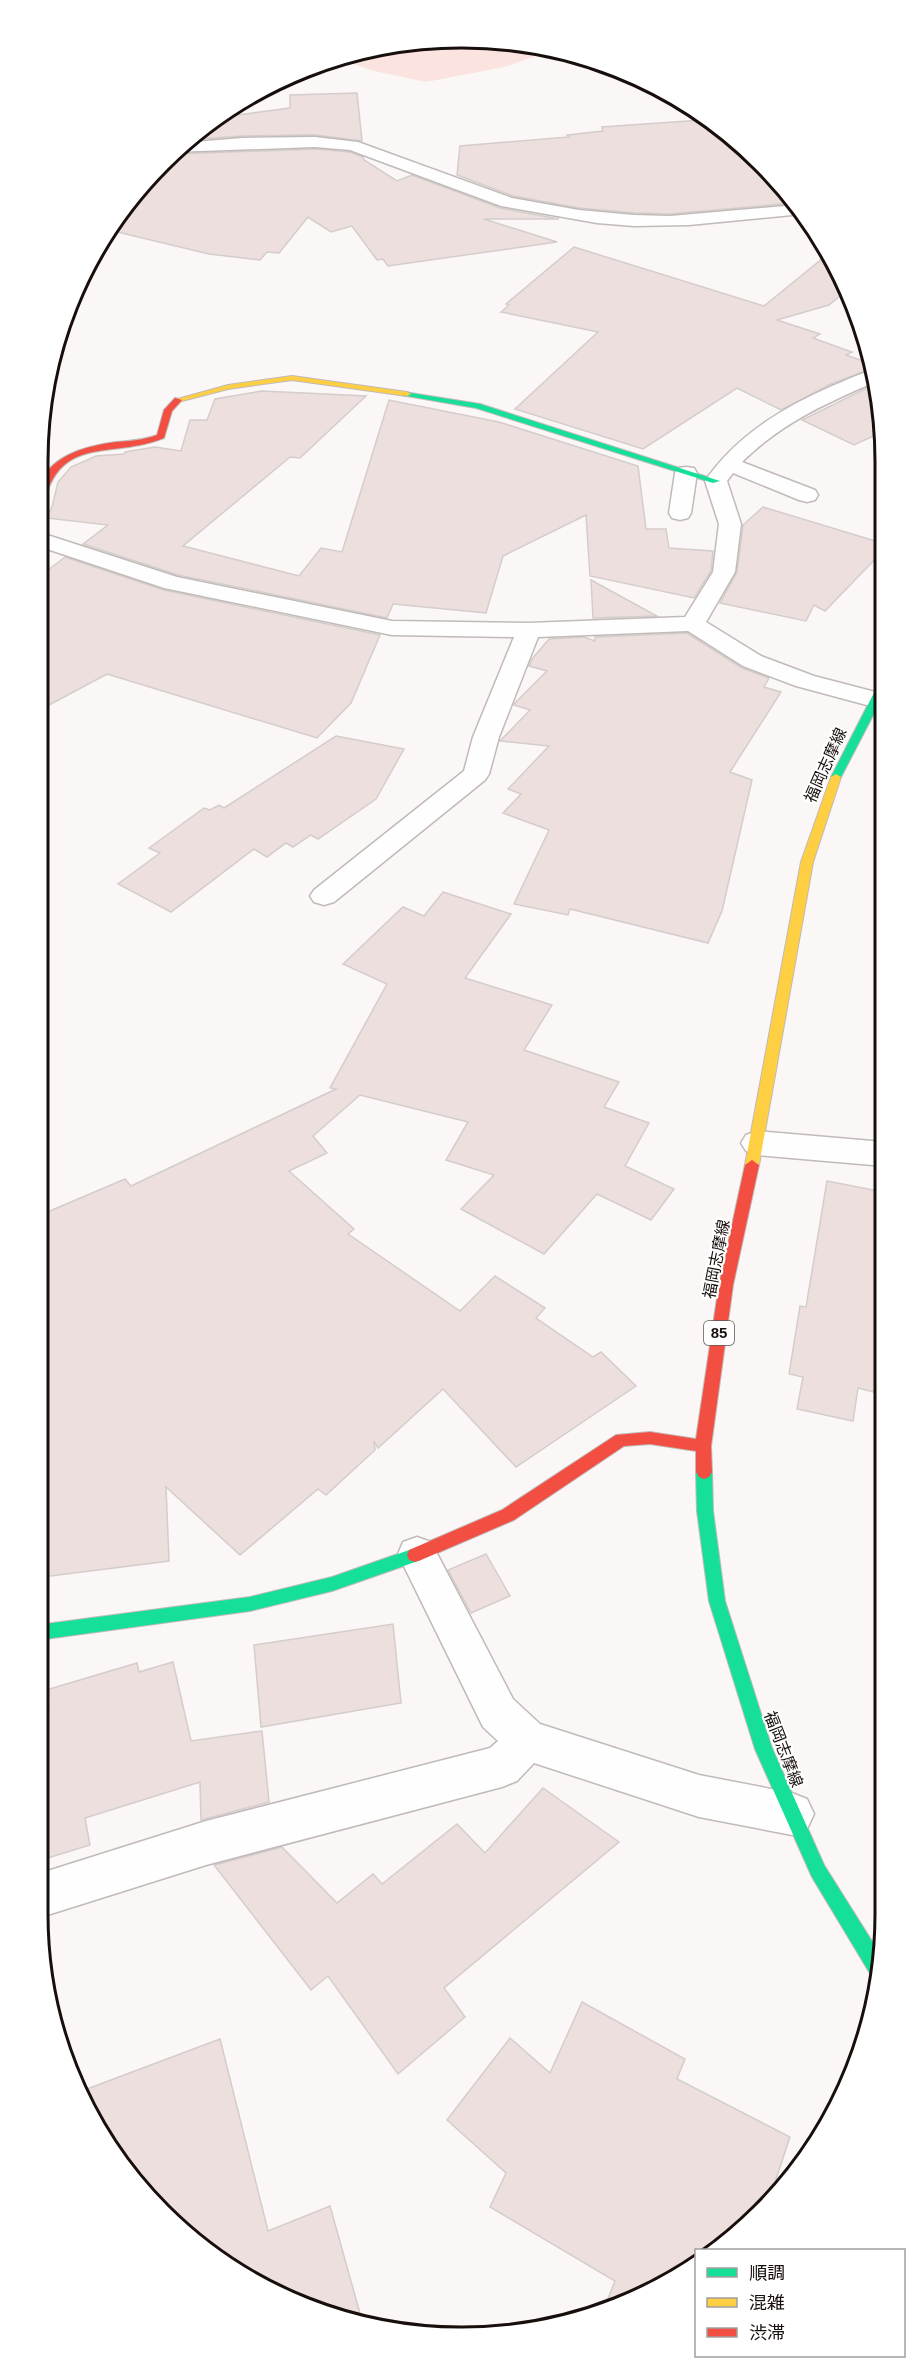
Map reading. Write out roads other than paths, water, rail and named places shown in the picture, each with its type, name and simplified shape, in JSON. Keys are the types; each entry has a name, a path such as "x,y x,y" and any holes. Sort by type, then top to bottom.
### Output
{"street":[{"path":"194,147 315,142 352,145 507,202 601,218 652,221 790,211"},
{"path":"48,479 56,466 73,454 96,447 149,442 161,436 168,410 175,401 228,387 292,378 340,383 477,406 686,473 722,472 807,495"},
{"path":"693,624 724,572 730,524 722,472 743,447 767,427 867,379"},
{"path":"680,513 686,473"},
{"path":"48,550 172,584 392,628 529,630 693,624 752,661 805,681 875,692"},
{"path":"324,896 476,774 486,737 529,630"},
{"name":"福岡志摩線","path":"872,1958 818,1871 764,1749 717,1601 705,1511 703,1446 726,1285 757,1143 807,862 831,786 875,698"},
{"path":"757,1143 875,1153"},
{"path":"48,1632 250,1604 332,1584 417,1554 508,1515 621,1440 650,1438 703,1446"},
{"path":"417,1554 498,1713 527,1740 699,1796 792,1814"},
{"path":"48,1893 207,1843 502,1766 527,1740"}]}
